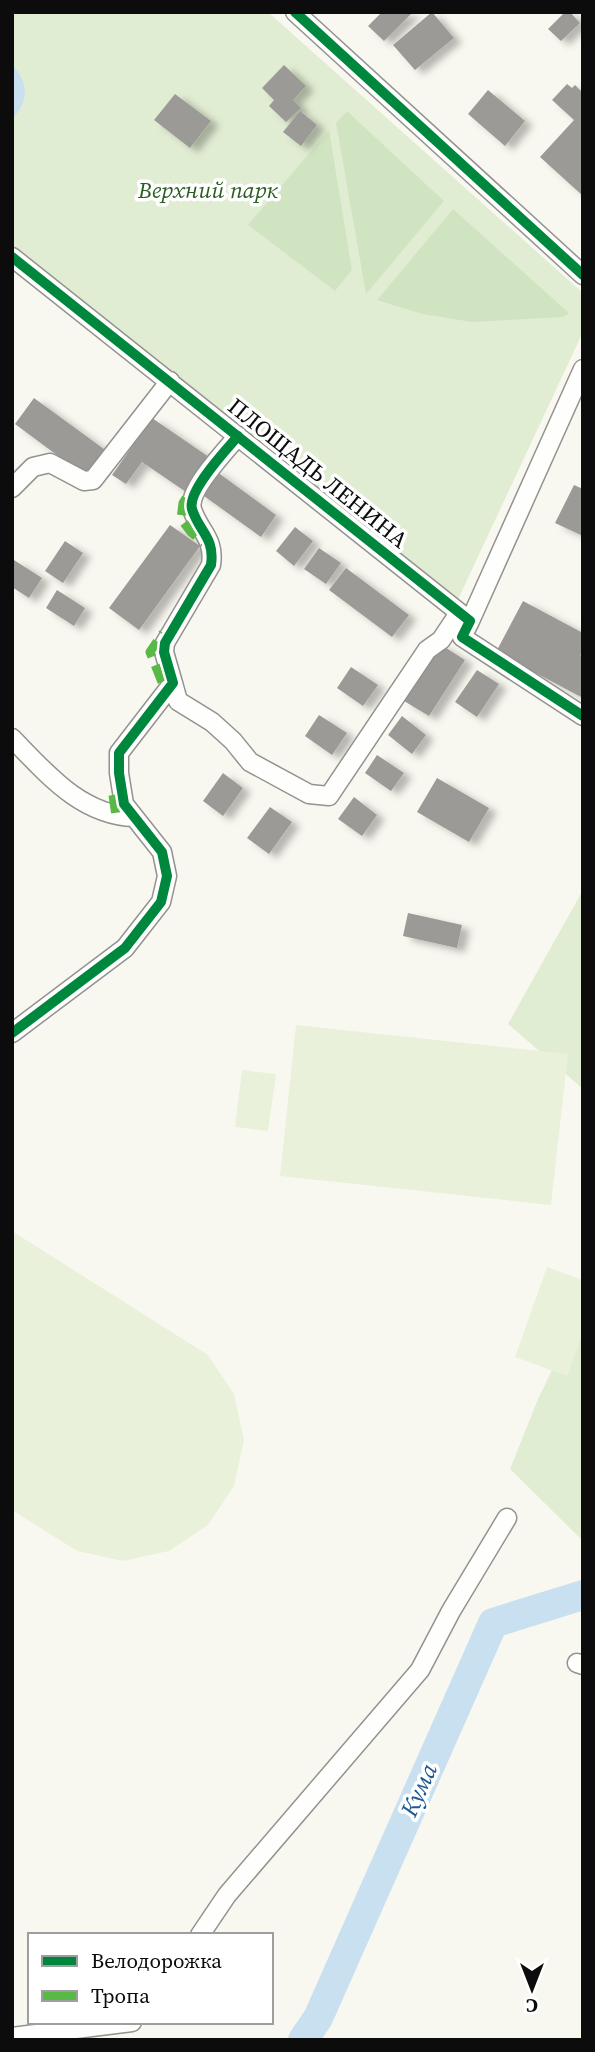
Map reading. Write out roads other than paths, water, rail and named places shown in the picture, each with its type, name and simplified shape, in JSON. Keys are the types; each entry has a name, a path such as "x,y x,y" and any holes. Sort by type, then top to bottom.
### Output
{"street":[{"path":"295,12 583,275"},
{"name":"ПЛОЩАДЬ ЛЕНИНА","path":"12,257 465,617"},
{"path":"583,369 465,617 462,637 583,716"},
{"path":"12,488 33,467 50,463 84,481 93,480 170,382"},
{"path":"238,436 192,498 191,508 212,545 213,555 211,565 164,643 178,701 212,722 233,741 250,762 309,794 329,796 427,650 465,617"},
{"path":"12,1033 125,948 161,902 167,876 162,852 124,804 119,753 173,683"},
{"path":"12,738 42,770 85,804 116,816 134,817"},
{"path":"201,1933 227,1895 420,1670 451,1611 507,1518"},
{"path":"12,2038 117,2024"}],"water":[{"path":"12,65 22,78 25,92 22,106 12,119"}],"waterway":[{"name":"Кума","path":"303,2040 318,2018 493,1623 583,1595"}],"park label":[{"name":"Верхний парк","path":"208,190"}]}
